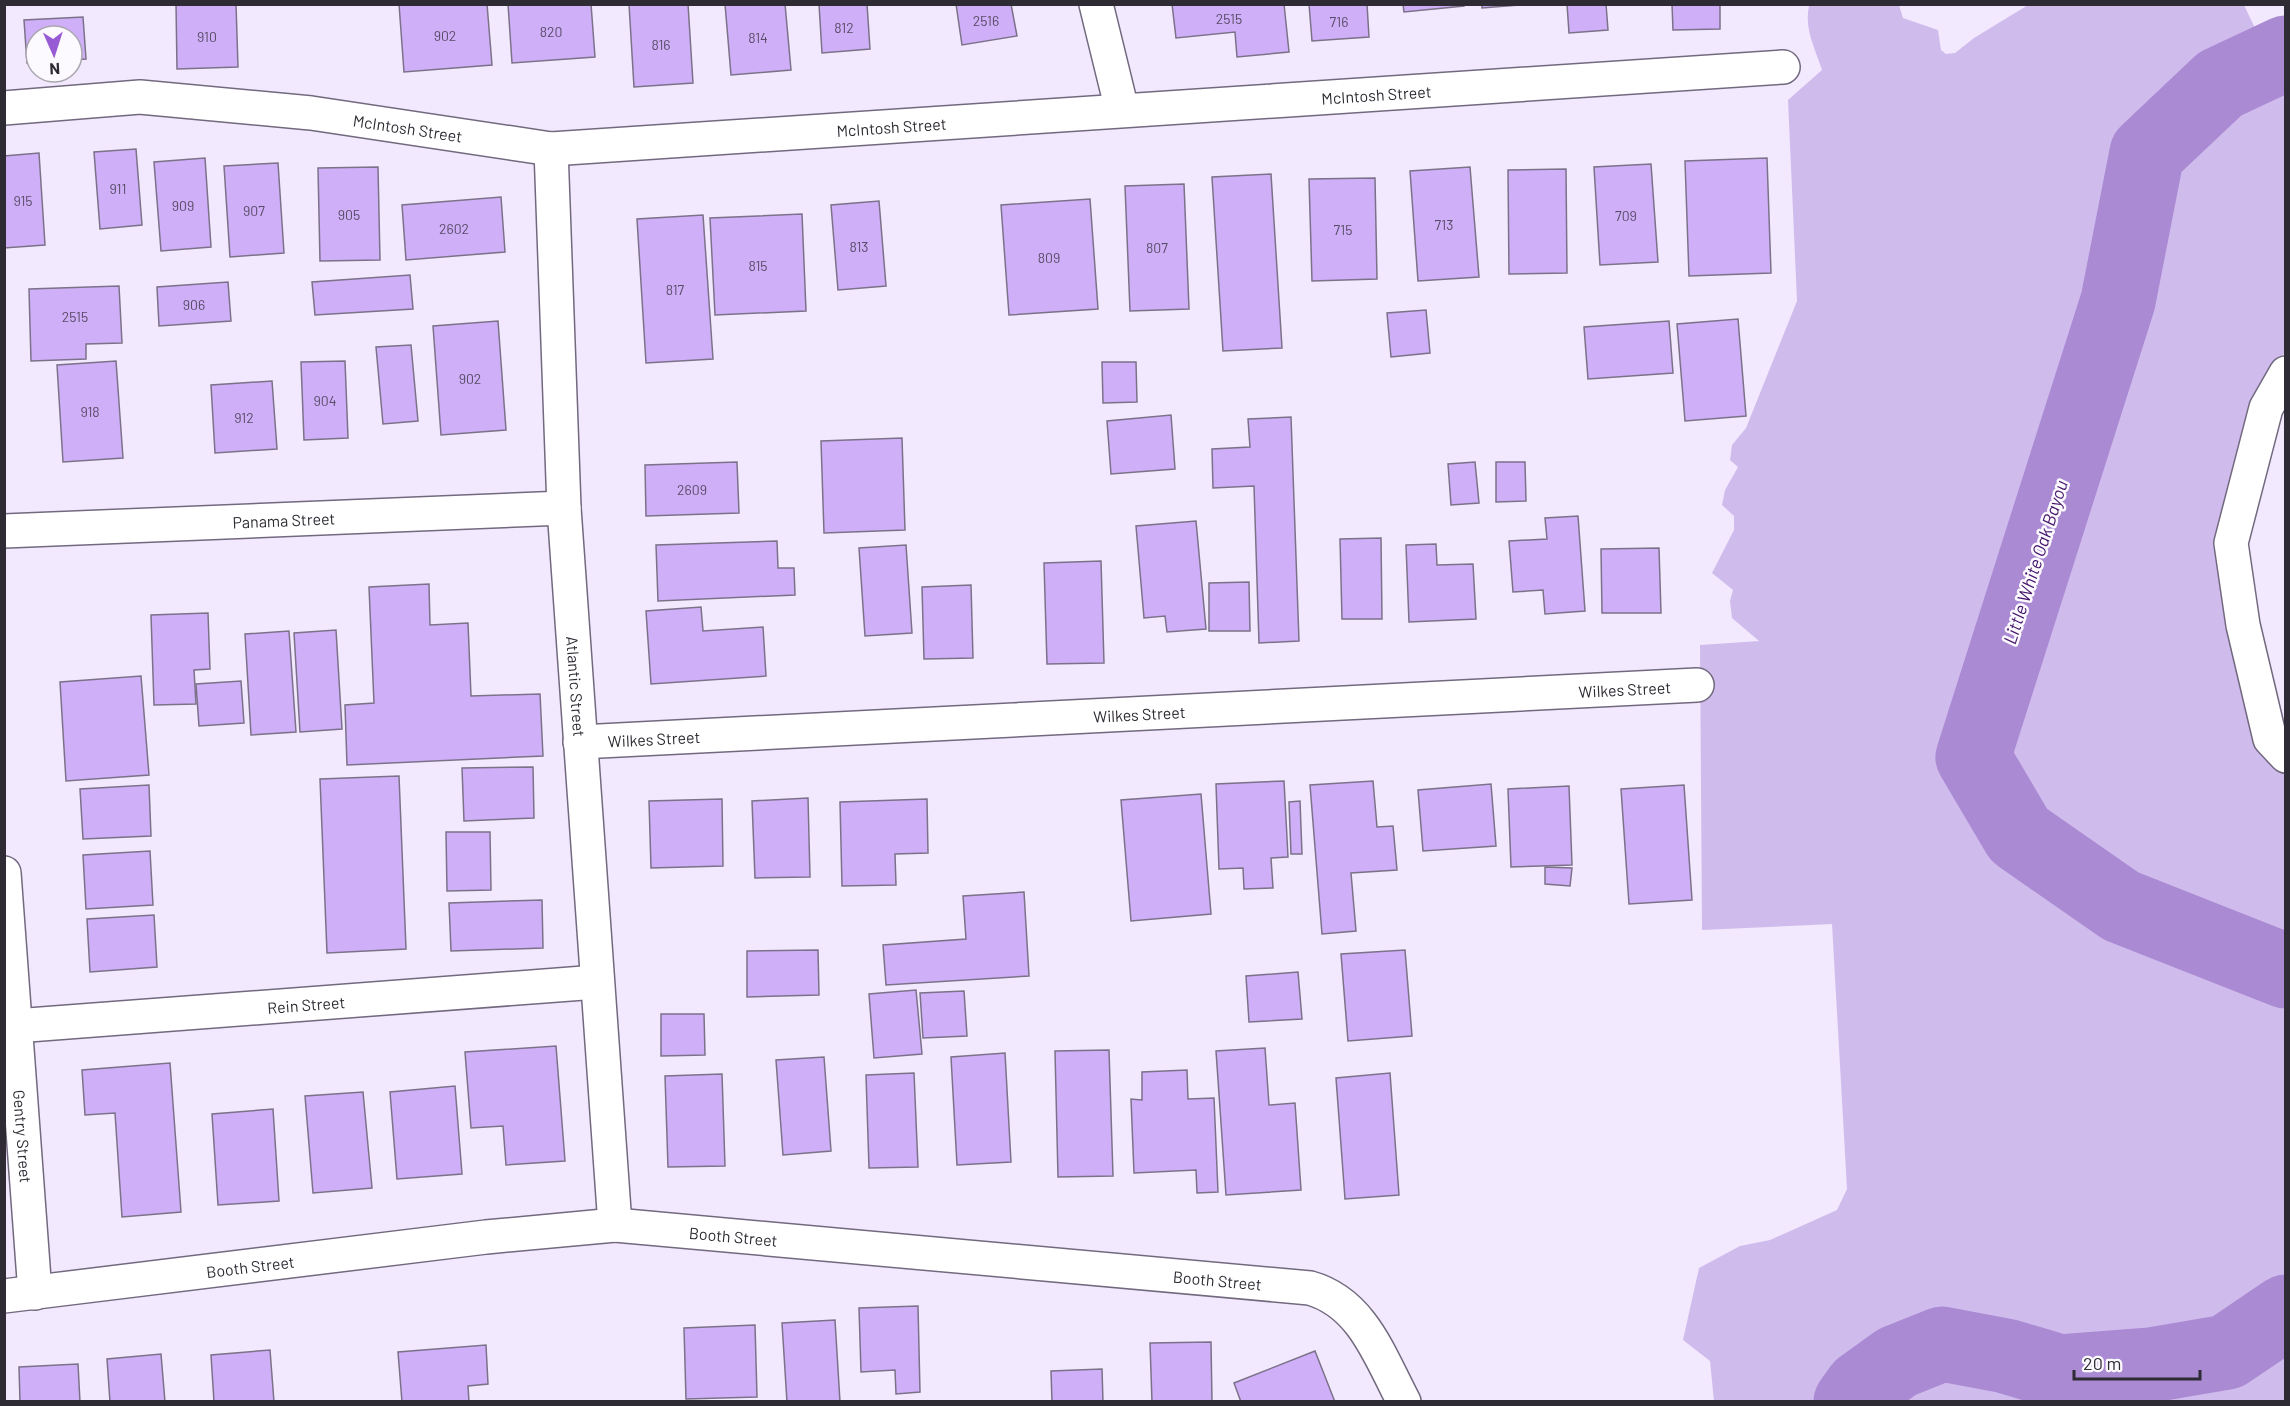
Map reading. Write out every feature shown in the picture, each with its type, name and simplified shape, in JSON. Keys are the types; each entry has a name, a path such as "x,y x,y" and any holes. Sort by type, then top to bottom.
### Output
{"street":[{"path":"1096,4 1122,110"},
{"name":"McIntosh Street","path":"4,108 140,97 312,113 551,149 1783,67"},
{"name":"Atlantic Street","path":"551,149 564,508 615,1225"},
{"path":"2286,374 2266,408 2231,543 2243,625 2270,739 2286,756"},
{"name":"Panama Street","path":"4,531 564,508"},
{"name":"Wilkes Street","path":"580,742 1697,685"},
{"name":"Gentry Street","path":"4,873 15,1026 14,1150 20,1294"},
{"name":"Rein Street","path":"15,1026 597,982"},
{"name":"Booth Street","path":"20,1294 486,1237 615,1225 1310,1288 1329,1293 1344,1303 1359,1320 1404,1401"}],"shaded area":[{"path":"1813,4 1899,5 1903,18 1938,30 1941,50 1946,54 1955,53 1974,38 2028,5 2244,5 2286,93 2285,353 2278,359 2225,521 2270,757 2285,773 2285,1401 1714,1401 1710,1361 1683,1340 1699,1268 1740,1246 1770,1240 1837,1210 1847,1189 1832,924 1702,930 1700,645 1759,641 1732,618 1730,601 1733,590 1712,573 1734,530 1734,516 1722,505 1725,490 1738,467 1730,460 1732,445 1746,428 1797,301 1788,100 1822,70 1808,23 1809,6"}],"building":[{"path":"176,4 236,4 238,67 177,69"},
{"path":"399,4 487,4 492,65 404,72"},
{"path":"508,4 591,4 595,57 512,63"},
{"path":"629,4 688,4 693,83 634,87"},
{"path":"725,4 785,4 791,70 731,75"},
{"path":"819,4 867,4 870,49 822,53"},
{"path":"956,4 1011,4 1017,36 962,45"},
{"path":"1172,4 1284,4 1289,52 1237,57 1235,32 1176,38"},
{"path":"1309,4 1367,4 1369,37 1312,41"},
{"path":"1403,4 1464,4 1464,6 1404,12"},
{"path":"1482,4 1532,4 1482,8"},
{"path":"1567,4 1606,4 1608,30 1569,33"},
{"path":"1672,4 1720,4 1720,29 1673,30"},
{"path":"83,17 84,24 24,24 24,20"},
{"path":"84,31 86,59 84,59"},
{"path":"136,149 142,225 100,229 94,152"},
{"path":"39,153 45,245 4,248 4,156"},
{"path":"205,158 211,247 161,251 154,162"},
{"path":"1767,158 1771,273 1689,276 1685,161"},
{"path":"278,163 284,253 230,257 224,166"},
{"path":"1651,164 1658,262 1600,265 1594,167"},
{"path":"378,167 380,260 320,261 318,168"},
{"path":"1470,167 1479,277 1418,281 1410,171"},
{"path":"1566,169 1567,273 1509,274 1508,170"},
{"path":"1271,174 1282,348 1223,351 1212,177"},
{"path":"1375,178 1377,279 1312,281 1309,179"},
{"path":"1184,184 1189,309 1130,311 1125,186"},
{"path":"501,197 505,252 406,260 402,205"},
{"path":"1090,199 1098,309 1009,315 1001,205"},
{"path":"879,201 886,286 838,290 831,205"},
{"path":"802,214 806,311 715,315 710,218"},
{"path":"703,215 713,359 646,363 637,219"},
{"path":"410,275 413,309 315,315 312,282"},
{"path":"228,282 231,321 159,326 157,287"},
{"path":"119,286 122,343 86,344 86,359 31,361 29,289"},
{"path":"1426,310 1430,353 1391,357 1387,313"},
{"path":"1738,319 1746,416 1685,421 1677,324"},
{"path":"498,321 506,430 441,435 433,326"},
{"path":"1669,321 1673,373 1588,379 1584,327"},
{"path":"411,345 418,421 383,424 376,347"},
{"path":"116,361 123,458 63,462 57,365"},
{"path":"345,361 348,438 304,440 301,362"},
{"path":"1102,362 1136,362 1137,402 1103,403"},
{"path":"272,381 277,449 215,453 211,385"},
{"path":"1171,415 1175,469 1111,474 1107,421"},
{"path":"1291,417 1299,641 1259,643 1254,486 1213,488 1212,449 1250,447 1248,419"},
{"path":"902,438 905,530 824,533 821,441"},
{"path":"737,462 739,513 646,516 645,465"},
{"path":"1475,462 1479,503 1451,505 1448,464"},
{"path":"1496,462 1525,462 1526,501 1496,502"},
{"path":"1578,516 1585,611 1545,614 1543,590 1513,592 1509,541 1547,539 1545,518"},
{"path":"1196,521 1206,629 1167,632 1165,616 1144,618 1136,526"},
{"path":"1381,538 1382,619 1342,619 1340,539"},
{"path":"777,541 778,568 794,568 795,595 658,601 656,545"},
{"path":"1436,544 1437,565 1473,564 1476,619 1409,622 1406,545"},
{"path":"906,545 912,633 865,636 859,548"},
{"path":"1659,548 1661,613 1602,613 1601,549"},
{"path":"1101,561 1104,663 1047,664 1044,563"},
{"path":"1249,582 1250,631 1209,631 1209,583"},
{"path":"429,584 430,625 468,623 471,696 540,694 543,756 347,765 345,705 374,703 369,587"},
{"path":"971,585 973,658 924,659 922,587"},
{"path":"701,607 703,631 763,627 766,676 651,684 646,611"},
{"path":"208,613 210,669 194,670 196,704 154,705 151,615"},
{"path":"336,630 342,729 300,732 294,633"},
{"path":"289,631 296,732 251,735 245,634"},
{"path":"141,676 149,775 66,781 60,682"},
{"path":"241,681 244,723 199,726 196,684"},
{"path":"533,767 534,818 464,821 462,768"},
{"path":"399,776 406,949 327,953 320,779"},
{"path":"1284,781 1288,857 1271,858 1273,888 1244,889 1243,868 1219,869 1216,784"},
{"path":"1373,781 1377,827 1393,826 1397,870 1351,873 1356,931 1322,934 1310,785"},
{"path":"1491,784 1496,846 1423,851 1418,790"},
{"path":"149,785 151,836 83,839 80,789"},
{"path":"1684,785 1692,900 1629,904 1621,789"},
{"path":"1569,786 1572,865 1511,867 1508,789"},
{"path":"1201,794 1211,914 1131,921 1121,800"},
{"path":"808,798 810,877 755,878 752,801"},
{"path":"722,799 723,866 651,868 649,801"},
{"path":"927,799 928,853 895,854 896,885 842,886 840,802"},
{"path":"1300,801 1302,854 1291,854 1289,802"},
{"path":"446,832 490,832 491,890 447,891"},
{"path":"150,851 153,905 86,909 83,855"},
{"path":"1545,867 1572,868 1570,886 1545,884"},
{"path":"1024,892 1029,976 886,985 883,945 966,939 963,896"},
{"path":"542,900 543,948 451,951 449,903"},
{"path":"154,915 157,967 90,972 87,919"},
{"path":"818,950 819,995 747,997 747,951"},
{"path":"1405,950 1412,1036 1348,1041 1341,954"},
{"path":"1298,972 1302,1019 1249,1022 1246,976"},
{"path":"916,990 922,1054 874,1058 869,994"},
{"path":"964,991 967,1036 923,1038 920,993"},
{"path":"661,1014 704,1014 705,1055 661,1056"},
{"path":"556,1046 565,1161 506,1165 503,1126 471,1128 465,1052"},
{"path":"1265,1048 1269,1105 1295,1103 1301,1190 1226,1195 1216,1051"},
{"path":"1109,1050 1113,1176 1058,1177 1055,1051"},
{"path":"1005,1053 1011,1162 957,1165 951,1057"},
{"path":"824,1057 831,1151 783,1155 776,1060"},
{"path":"170,1063 181,1212 122,1217 115,1113 85,1115 82,1070"},
{"path":"1187,1070 1188,1099 1214,1098 1218,1192 1197,1193 1196,1170 1134,1173 1131,1099 1142,1100 1142,1072"},
{"path":"914,1073 918,1167 869,1168 866,1075"},
{"path":"1390,1073 1399,1195 1345,1199 1336,1078"},
{"path":"722,1074 725,1166 668,1167 665,1076"},
{"path":"455,1086 462,1174 397,1179 390,1092"},
{"path":"363,1092 372,1188 313,1193 305,1096"},
{"path":"273,1109 279,1201 218,1205 212,1114"},
{"path":"918,1306 920,1392 896,1394 895,1370 861,1372 859,1308"},
{"path":"835,1320 840,1402 787,1402 782,1323"},
{"path":"755,1325 757,1397 686,1399 684,1328"},
{"path":"1211,1342 1212,1402 1152,1402 1150,1343"},
{"path":"486,1345 488,1384 468,1386 469,1402 402,1402 398,1352"},
{"path":"270,1350 274,1402 214,1402 211,1355"},
{"path":"1315,1351 1335,1402 1241,1402 1234,1383"},
{"path":"161,1354 165,1402 110,1402 107,1359"},
{"path":"78,1364 80,1402 20,1402 19,1367"},
{"path":"1102,1369 1103,1402 1052,1402 1051,1371"}],"waterway":[{"name":"Little White Oak Bayou","path":"2286,53 2220,84 2147,153 2118,301 1973,757 2019,835 2121,906 2286,971"},
{"name":"Little White Oak Bayou","path":"1851,1402 1861,1388 1897,1362 1942,1344 2006,1356 2060,1372 2151,1365 2227,1352 2286,1312"}]}
